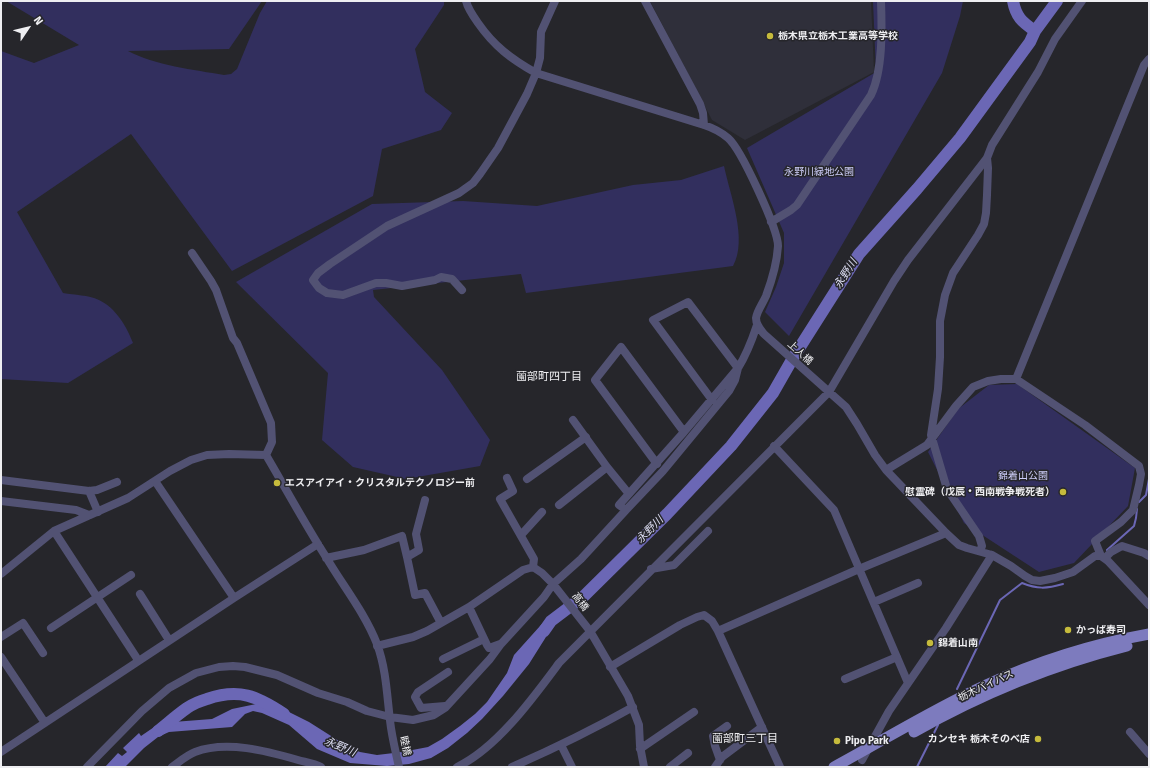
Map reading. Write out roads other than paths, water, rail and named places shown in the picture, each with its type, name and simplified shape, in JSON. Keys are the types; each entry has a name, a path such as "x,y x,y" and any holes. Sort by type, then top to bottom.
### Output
{"main road":[{"name":"栃木バイパス","path":"853,763 868,748 956,700 1017,672 1049,660 1106,643 1149,634"},
{"name":"栃木バイパス","path":"834,767 853,763 960,707 1022,679 1110,650 1149,641"}],"street":[{"path":"466,1 474,18 495,45 519,64 536,72 704,125 729,138 745,163 771,222 778,244 777,256 769,287 757,314 757,325 747,353 738,368 712,400 657,464 619,505 626,510"},
{"path":"462,290 452,279 440,277 435,280 402,286 376,283 343,294 326,293 319,288 314,280 318,273 330,264 387,226 459,193 473,183 498,148 527,94 540,58 541,32 555,1"},
{"path":"645,1 700,104 703,113 704,125"},
{"path":"771,222 797,205 871,95 876,84 880,62 881,1"},
{"path":"456,767 464,764 502,733 526,706 559,663 588,629 651,569 774,446 826,389 908,260 987,158 992,145 1038,72 1055,39 1082,1"},
{"path":"1016,379 1144,65 1149,60"},
{"path":"980,551 982,546 981,541 947,489 932,439 940,357 940,321 945,295 953,273 984,224 987,195 987,158"},
{"path":"1,574 54,532 128,498 182,464 207,455 266,454 272,442 271,422 237,343 233,338 212,281 192,253"},
{"path":"712,400 653,320 688,302 738,368"},
{"name":"上人橋","path":"757,325 764,334 846,406 875,455 886,470 959,545 992,555 1032,580 1040,581 1073,572 1095,556 1103,557 1122,546 1149,556"},
{"path":"657,464 595,380 620,347 684,432"},
{"path":"87,767 142,711 169,688 196,673 220,667 233,666 276,674 318,693 347,702 367,711 390,717 413,720 434,715 446,706 490,659 501,644 544,597 556,588 668,466 729,390 735,380 738,368"},
{"path":"886,470 926,445 956,406 973,387 988,381 1016,379 1085,425 1139,466 1141,474 1133,510 1121,522 1095,541 1103,557 1149,605"},
{"path":"573,420 607,467 629,494"},
{"path":"527,479 586,437"},
{"path":"774,446 834,510 908,682"},
{"name":"睦橋","path":"266,454 326,558 359,608 374,636 378,646 385,678 391,730 399,767"},
{"path":"559,505 607,467"},
{"path":"378,646 414,637 427,632 441,622 469,607 523,570 533,567 534,559 500,499 513,490 507,478"},
{"path":"1,480 89,491 97,490 117,482"},
{"path":"155,481 234,598"},
{"path":"89,491 98,512"},
{"path":"1,500 76,510 89,515"},
{"path":"407,557 419,550 416,534 425,500"},
{"path":"520,535 542,512"},
{"path":"651,569 674,565 708,531"},
{"path":"54,532 138,660"},
{"path":"718,631 859,569 946,533"},
{"path":"326,558 364,550 402,536 415,595 425,593 441,622"},
{"path":"1,752 138,660 318,544"},
{"path":"868,748 889,711 946,628 992,555"},
{"name":"高橋","path":"533,567 542,573 556,588 588,629 628,696 639,725 640,749 644,767"},
{"path":"51,628 131,575"},
{"path":"874,602 918,584"},
{"path":"140,594 169,640"},
{"path":"469,607 489,648 501,644"},
{"path":"610,667 697,617 704,615 712,621 718,631 780,767"},
{"path":"1,637 23,623 43,653"},
{"path":"443,659 484,639"},
{"path":"1,657 45,723"},
{"path":"845,679 897,657"},
{"path":"446,706 421,708 415,697 418,692 448,672"},
{"path":"512,767 561,745 633,707"},
{"path":"640,749 694,712"},
{"path":"718,764 713,736 727,726"},
{"path":"718,764 722,757 762,727"},
{"path":"1130,732 1149,754"},
{"path":"561,745 572,767"},
{"path":"172,767 196,751 217,747 238,747 276,753 319,767"},
{"path":"670,767 688,753"}],"water":[{"path":"549,616 556,621 529,664 503,696 467,733 448,748 431,758 409,764 387,766 350,763 317,749 289,725 262,713 253,711 245,714 232,727 169,732 158,737 144,748 125,767 105,767 118,753 122,756 127,752 123,748 139,733 141,736 160,723 212,719 232,709 261,703 283,709 309,722 350,748 360,752 377,755 428,747 460,726 487,702 507,673 514,655"}],"waterway":[{"name":"永野川","path":"1013,1 1020,19 1035,31"},
{"name":"永野川","path":"544,631 551,621 584,596 667,514 731,446 773,393 793,358 859,254 960,138 1030,42 1035,31 1057,1"},
{"path":"1139,502 1146,495 1149,479"},
{"path":"1107,550 1134,526 1137,509"},
{"path":"957,689 1000,600 1022,583 1042,588 1063,584"},
{"name":"永野川","path":"158,731 192,705 207,699 229,694 238,694 256,698 284,714"},
{"path":"917,767 938,725"}],"place":[{"name":"栃木県立栃木工業高等学校","path":"770,36"},
{"name":"エスアイアイ・クリスタルテクノロジー前","path":"277,483"},
{"name":"慰霊碑（戊辰・西南戦争戦死者）","path":"1063,492"},
{"name":"かっぱ寿司","path":"1068,630"},
{"name":"錦着山南","path":"930,643"},
{"name":"カンセキ 栃木そのべ店","path":"1038,739"},
{"name":"Pipo Park","path":"837,741"}],"district":[{"name":"薗部町四丁目","path":"549,377"},
{"name":"薗部町三丁目","path":"745,739"}],"park label":[{"name":"永野川緑地公園","path":"819,172"},
{"name":"錦着山公園","path":"1023,476"}]}
